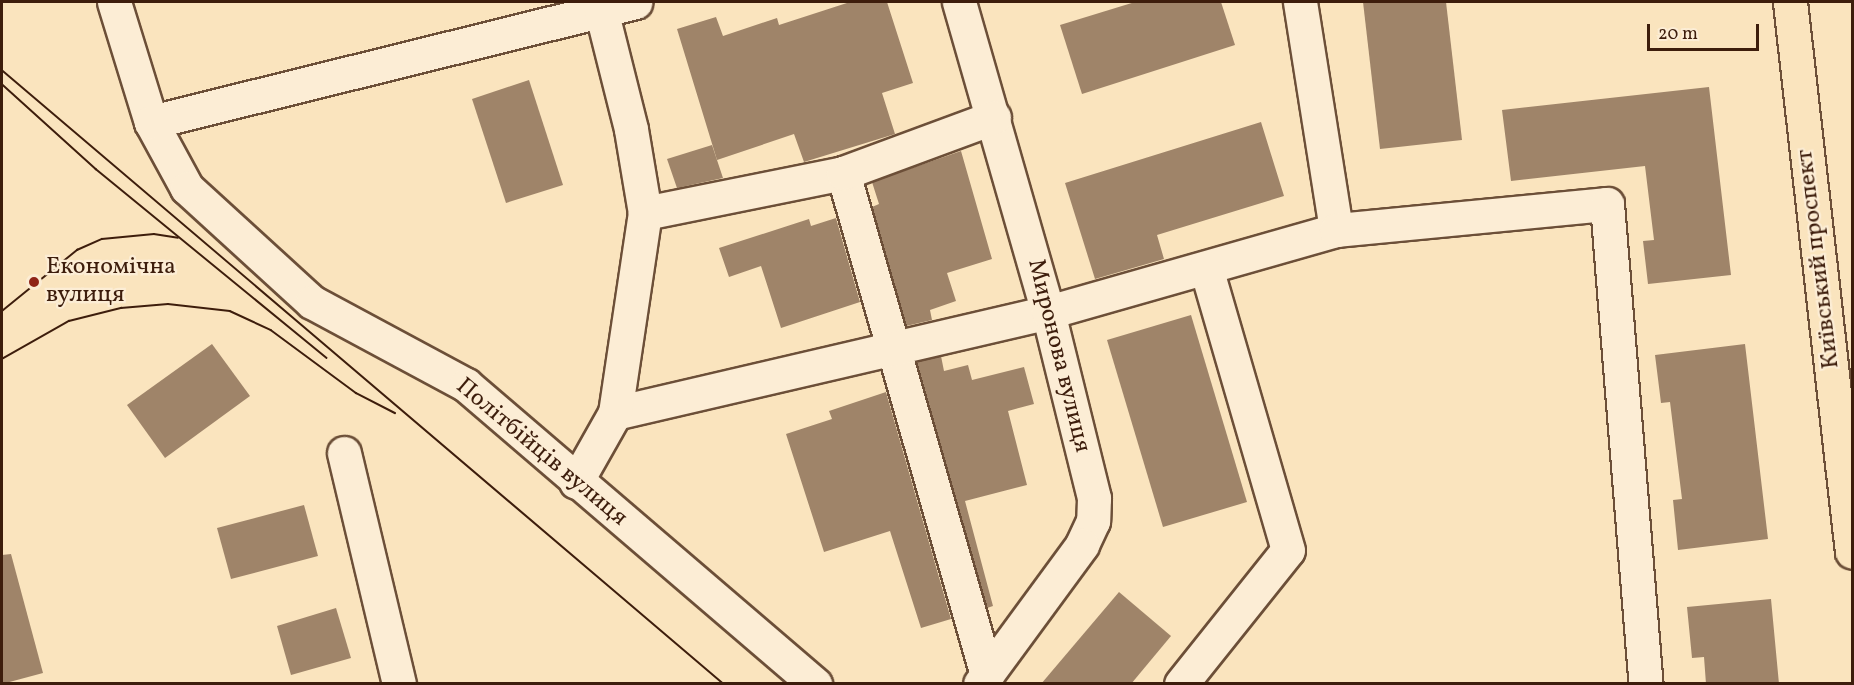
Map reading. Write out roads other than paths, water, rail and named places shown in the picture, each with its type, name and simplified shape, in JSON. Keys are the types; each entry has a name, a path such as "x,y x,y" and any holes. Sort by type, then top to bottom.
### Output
{"main road":[{"name":"Київський проспект","path":"1790,2 1852,552"}],"street":[{"name":"Політбійців вулиця","path":"114,2 151,122 187,188 312,302 466,385 576,483 815,684"},
{"path":"151,122 600,6 635,2"},
{"name":"Миронова вулиця","path":"960,2 1048,312 1094,498 1093,520 1082,545 983,679"},
{"path":"1300,2 1336,230"},
{"path":"576,483 615,413 645,213 631,129 600,6"},
{"path":"645,213 843,173 994,117"},
{"path":"843,173 895,348 983,679"},
{"path":"615,413 1048,312 1336,230 1607,204 1638,679"},
{"path":"1181,684 1288,550 1206,268"},
{"path":"344,453 399,684"}],"tram line":[{"path":"2,70 724,684"},
{"path":"2,84 96,169 327,358"},
{"path":"2,311 77,250 102,239 154,234 178,238"},
{"path":"2,359 69,321 121,308 168,304 230,311 271,330 356,393 395,413"}],"place":[{"name":"Економічна вулиця","path":"34,282"}]}
